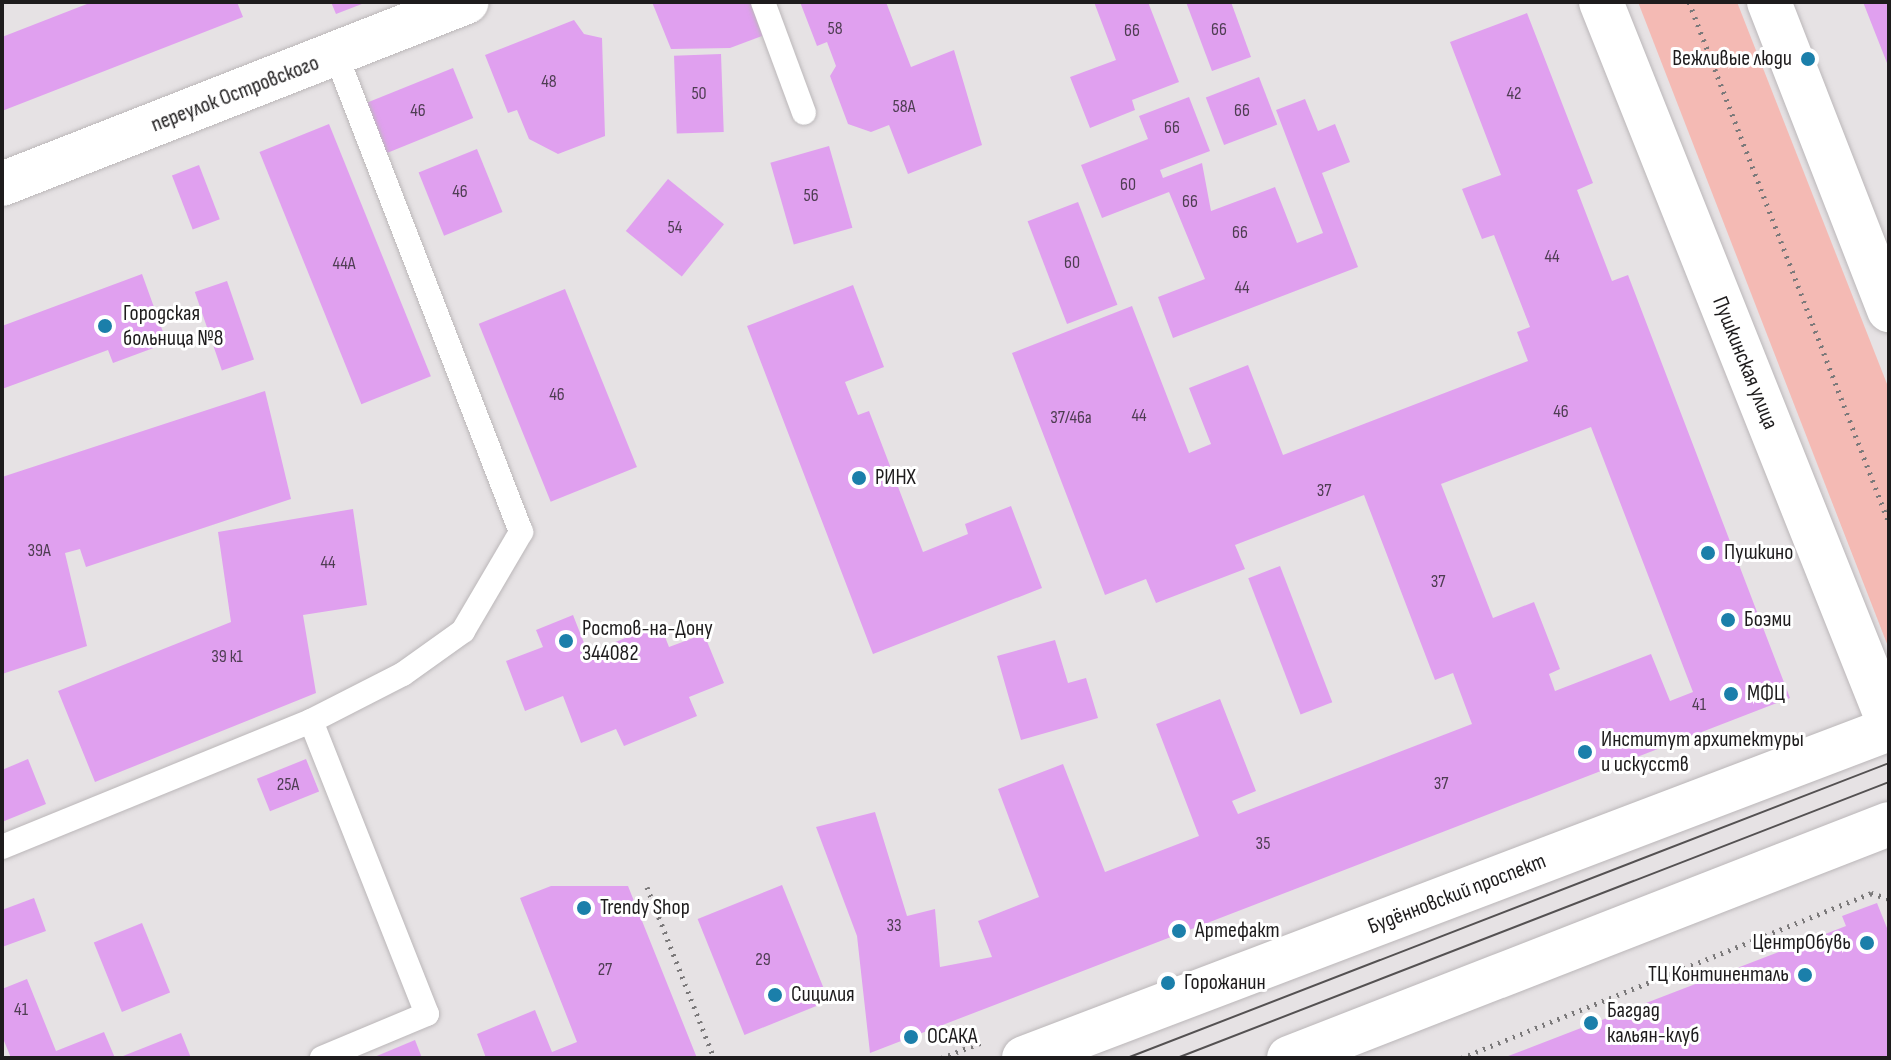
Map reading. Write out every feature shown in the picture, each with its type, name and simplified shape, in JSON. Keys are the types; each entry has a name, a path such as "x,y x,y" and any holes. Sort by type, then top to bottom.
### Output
{"street":[{"name":"переулок Островского","path":"2,184 467,2"},
{"name":"Пушкинская улица","path":"1601,2 1889,726"},
{"path":"1769,2 1889,310"},
{"name":"Будённовский проспект","path":"1024,1058 1889,726"},
{"path":"1289,1058 1889,824"}],"lane":[{"path":"763,2 804,113"},
{"path":"2,847 311,721 403,674 463,631 521,532 336,55"},
{"path":"311,721 427,1014 322,1058"}],"path":[{"path":"1689,2 1889,523"},
{"path":"647,887 714,1058"},
{"path":"1461,1058 1871,893 1889,899"}],"shaded area":[{"path":"1638,2 1737,2 1889,389 1889,649"}],"building":[{"path":"92,2 237,2 243,17 2,111 2,37"},
{"path":"331,2 367,2 336,14"},
{"path":"652,2 758,2 770,33 730,48 671,49"},
{"path":"800,2 886,2 911,67 954,50 982,145 908,174 889,125 871,132 848,124 830,76 836,66 827,42 817,46"},
{"path":"1094,2 1148,2 1179,82 1132,100 1135,110 1090,128 1070,77 1116,60"},
{"path":"1186,2 1231,2 1251,57 1212,71"},
{"path":"1863,2 1889,2 1889,68"},
{"path":"1527,13 1593,183 1577,190 1612,281 1628,275 1790,698 870,1053 857,936 816,827 875,812 907,916 935,909 940,967 992,957 978,921 1039,897 998,789 1063,764 1105,872 1199,836 1156,724 1220,699 1256,791 1232,801 1238,814 1472,724 1453,673 1435,680 1364,495 1235,545 1245,569 1156,603 1146,579 1105,595 1012,353 1132,306 1189,453 1211,444 1189,388 1248,365 1283,455 1528,361 1517,332 1530,327 1494,235 1482,239 1462,189 1501,175 1450,42","holes":["1591,427 1693,692 1670,701 1651,654 1555,691 1549,674 1560,669 1534,602 1493,618 1441,484"]},
{"path":"574,20 584,34 602,38 605,136 558,154 529,139 517,110 508,113 485,55"},
{"path":"721,54 724,132 677,134 674,56"},
{"path":"453,68 473,118 383,154 363,104"},
{"path":"1259,77 1277,125 1224,145 1206,97"},
{"path":"1189,97 1210,151 1160,170 1163,178 1202,163 1211,211 1275,187 1297,243 1323,233 1276,110 1305,99 1318,131 1335,124 1350,162 1322,173 1358,267 1173,338 1158,297 1205,279 1169,192 1102,218 1081,165 1148,139 1139,116"},
{"path":"329,124 431,376 361,404 259,152"},
{"path":"829,146 852,228 794,245 770,163"},
{"path":"477,149 502,212 444,236 419,173"},
{"path":"199,165 220,219 193,230 172,175"},
{"path":"668,179 724,224 682,276 626,231"},
{"path":"1078,202 1117,305 1067,324 1028,221"},
{"path":"142,274 167,343 113,363 108,350 2,389 2,326"},
{"path":"227,281 254,359 222,371 195,292"},
{"path":"853,285 884,367 845,382 858,415 869,411 923,552 968,534 965,524 1011,506 1042,588 873,654 747,326"},
{"path":"565,289 637,467 551,502 479,324"},
{"path":"265,391 291,499 86,567 80,549 65,553 87,646 2,674 2,477"},
{"path":"353,509 367,605 303,615 316,693 95,782 58,691 231,622 218,532"},
{"path":"1280,566 1332,702 1301,714 1248,578"},
{"path":"573,615 588,653 660,624 669,647 704,634 724,683 689,697 697,716 624,746 616,729 581,743 563,696 525,711 506,661 543,647 536,630"},
{"path":"1055,640 1068,683 1086,678 1098,718 1021,740 997,656"},
{"path":"28,759 46,804 2,822 2,770"},
{"path":"306,759 319,791 270,811 257,779"},
{"path":"782,885 829,1001 744,1035 698,919"},
{"path":"551,886 628,886 697,1058 486,1058 477,1034 535,1010 552,1052 577,1042 520,898"},
{"path":"34,898 46,931 2,947 2,910"},
{"name":"ТЦ Континенталь","path":"1877,903 1889,933 1889,1058 1503,1058 1846,926 1842,916"},
{"path":"142,923 170,993 122,1012 94,942"},
{"path":"27,979 56,1051 104,1032 115,1058 11,1058 2,1036 2,989"},
{"path":"181,1033 191,1058 118,1058"},
{"path":"415,1040 422,1058 372,1058"}],"tram line":[{"path":"1127,1058 1889,763"},
{"path":"1177,1058 1889,782"}],"place":[{"name":"Вежливые люди","path":"1808,59"},
{"name":"Городская больница №8","path":"105,326"},
{"name":"РИНХ","path":"859,478"},
{"name":"Пушкино","path":"1708,553"},
{"name":"Боэми","path":"1728,620"},
{"name":"Ростов-на-Дону 344082","path":"566,641"},
{"name":"МФЦ","path":"1731,694"},
{"name":"Институт архитектуры и искусств","path":"1585,752"},
{"name":"Trendy Shop","path":"584,908"},
{"name":"Артефакт","path":"1179,931"},
{"name":"ЦентрОбувь","path":"1867,943"},
{"name":"ТЦ Континенталь","path":"1805,975"},
{"name":"Горожанин","path":"1168,983"},
{"name":"Сицилия","path":"775,995"},
{"name":"Багдад кальян-клуб","path":"1591,1023"},
{"name":"ОСАКА","path":"911,1037"}]}
